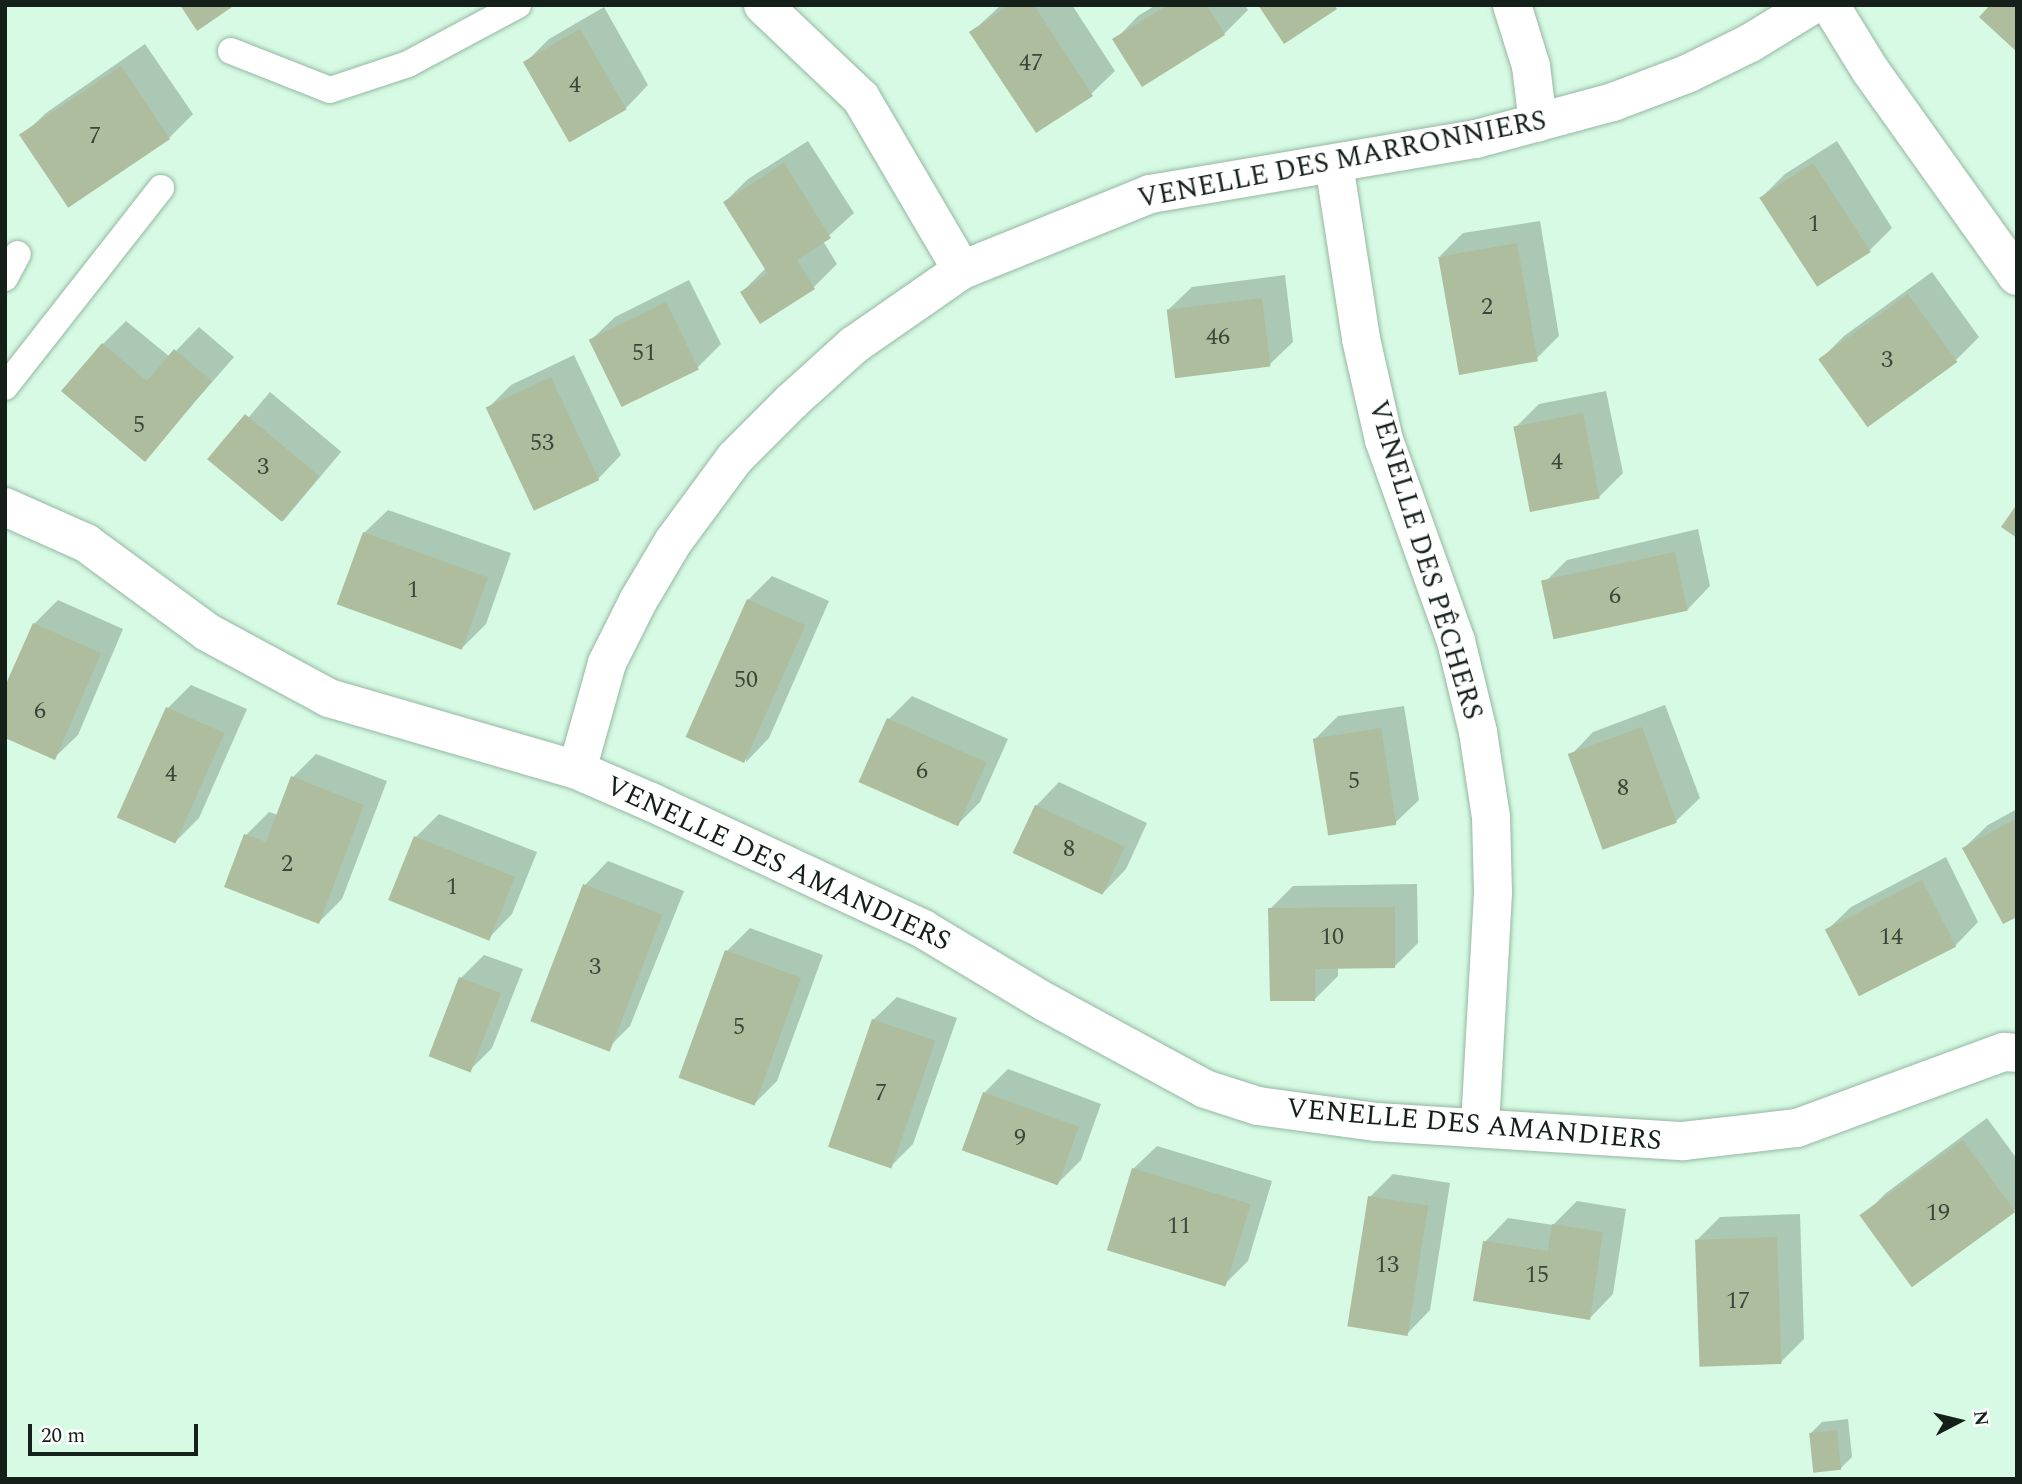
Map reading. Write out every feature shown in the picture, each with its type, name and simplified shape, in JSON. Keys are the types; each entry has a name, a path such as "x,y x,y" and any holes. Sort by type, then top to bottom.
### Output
{"street":[{"path":"763,5 861,98 962,270"},
{"path":"1512,5 1531,65 1538,123"},
{"name":"VENELLE DES MARRONNIERS","path":"577,769 607,663 638,601 673,542 735,458 854,345 962,270 1150,194 1476,139 1613,102 1687,74 1749,43 1812,5"},
{"path":"1830,5 1870,70 2017,276"},
{"name":"VENELLE DES PÊCHERS","path":"1334,164 1361,339 1384,440 1457,642 1478,732 1490,805 1493,893 1480,1127"},
{"name":"VENELLE DES AMANDIERS","path":"5,508 86,543 207,632 330,698 577,769 830,883 923,929 1069,1015 1205,1089 1258,1106 1300,1114 1377,1122 1683,1141 1747,1136 1797,1128 2004,1052 2017,1053"}],"lane":[{"path":"231,51 330,90 408,64 518,5"},
{"path":"5,387 161,188"},
{"path":"5,278 18,254"}],"building":[{"path":"180,5 235,5 197,31"},
{"path":"1010,5 1034,5 1093,96 1036,133 969,32"},
{"path":"1168,5 1207,5 1225,35 1142,87 1112,39"},
{"path":"1258,5 1334,5 1337,9 1284,44"},
{"path":"1990,5 2017,5 2017,52 1979,17"},
{"path":"580,29 626,110 569,143 523,62"},
{"path":"121,66 170,139 68,208 19,135"},
{"path":"784,163 831,238 797,260 815,289 760,324 740,292 768,274 723,202"},
{"path":"1813,163 1871,252 1817,287 1759,198"},
{"path":"1517,243 1538,361 1459,375 1438,257"},
{"path":"1908,294 1957,362 1868,427 1818,359"},
{"path":"1262,298 1270,366 1175,378 1167,310"},
{"path":"666,302 699,369 622,407 589,340"},
{"path":"102,343 147,381 174,349 212,381 145,462 61,391"},
{"path":"551,377 599,480 534,511 486,407"},
{"path":"1583,413 1600,498 1530,512 1513,427"},
{"path":"245,414 319,476 281,522 207,459"},
{"path":"2017,504 2017,538 2001,527"},
{"path":"363,532 488,577 462,650 337,604"},
{"path":"1675,552 1687,611 1553,639 1541,580"},
{"path":"747,599 805,625 744,763 686,737"},
{"path":"33,623 101,653 55,760 5,738 5,686"},
{"path":"166,707 224,733 175,844 117,818"},
{"path":"887,718 987,762 958,826 859,782"},
{"path":"1642,727 1677,823 1603,850 1568,754"},
{"path":"1381,728 1396,825 1328,836 1313,739"},
{"path":"291,776 364,805 319,924 224,887 244,834 266,842"},
{"path":"1035,805 1125,847 1102,895 1013,853"},
{"path":"2017,818 2017,917 2003,924 1962,848"},
{"path":"414,836 515,877 489,941 388,900"},
{"path":"1922,880 1956,947 1859,996 1825,929"},
{"path":"583,884 662,914 610,1052 530,1021"},
{"path":"1395,907 1395,968 1315,969 1315,1001 1270,1001 1268,908"},
{"path":"725,950 801,978 755,1106 678,1078"},
{"path":"459,977 501,993 471,1072 429,1056"},
{"path":"872,1019 935,1041 891,1168 828,1147"},
{"path":"983,1092 1079,1127 1058,1185 962,1150"},
{"path":"1963,1140 2015,1212 1912,1287 1859,1215"},
{"path":"1132,1168 1251,1204 1225,1286 1107,1250"},
{"path":"1368,1196 1428,1206 1408,1336 1347,1326"},
{"path":"1552,1224 1603,1232 1590,1320 1473,1301 1483,1241 1548,1251"},
{"path":"1777,1237 1781,1364 1699,1367 1695,1240"},
{"path":"1837,1430 1841,1470 1813,1473 1809,1433"}]}
